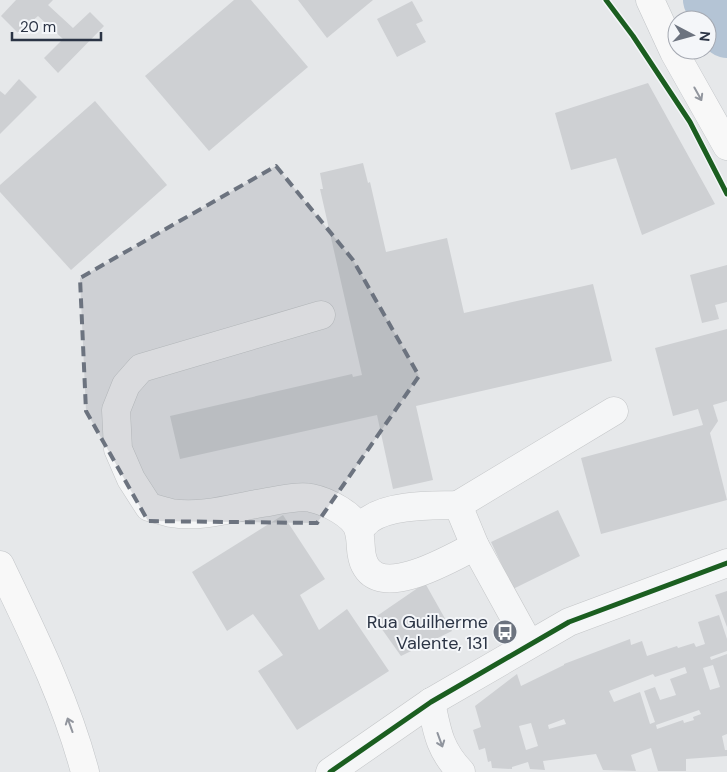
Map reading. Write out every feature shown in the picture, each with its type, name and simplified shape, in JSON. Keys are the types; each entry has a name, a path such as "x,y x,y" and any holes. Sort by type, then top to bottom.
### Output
{"main road":[{"path":"650,0 667,37"},
{"path":"679,60 727,146"},
{"path":"0,565 59,694 85,772"}],"street":[{"path":"636,0 667,42"},
{"path":"321,315 141,368 126,385 116,410 118,449 131,479 149,507 173,513 204,513 310,497 330,503 346,514 359,530 360,551 365,567 376,576 393,578 428,570 475,546"},
{"path":"359,530 371,519 386,512 405,508 458,504 614,410"},
{"path":"458,504 475,546 529,644"},
{"path":"330,772 431,702 568,622 727,563"},
{"path":"431,702 439,740 451,762 461,772"}],"highlighted area":[{"path":"276,166 353,260 419,376 317,523 148,521 86,411 80,278"}],"building":[{"path":"16,0 53,0 48,5 73,28 90,12 104,26 58,73 44,58 63,39 38,16 18,33 1,16"},
{"path":"234,0 251,0 308,67 209,151 145,76"},
{"path":"298,0 373,0 327,38"},
{"path":"412,1 423,21 416,24 426,42 397,57 377,19"},
{"path":"19,79 37,97 0,134 0,91 5,95"},
{"path":"648,83 715,204 642,235 616,158 571,170 555,113"},
{"path":"95,101 167,185 71,270 0,192 0,185"},
{"path":"363,163 368,183 370,182 386,252 447,238 464,313 593,284 612,361 416,406 433,480 393,489 377,415 180,459 170,416 352,374 353,377 362,375 320,189 323,189 320,173"},
{"path":"727,265 727,302 715,305 719,319 702,323 690,275"},
{"path":"727,329 727,401 713,405 718,421 710,433 727,500 601,534 581,458 703,425 698,409 673,416 655,348"},
{"path":"558,510 580,556 513,589 491,542"},
{"path":"283,515 325,579 300,595 319,630 347,609 389,671 297,730 258,671 283,655 253,614 227,631 192,572"},
{"path":"425,583 452,631 401,656 374,618"},
{"path":"727,591 727,627 715,595"},
{"path":"719,615 727,639 727,651 710,657 711,660 727,654 727,734 722,736 727,756 686,759 686,771 658,771 651,748 631,755 636,771 603,770 596,754 543,761 545,770 530,769 528,762 512,767 512,769 492,768 491,761 488,762 485,748 479,750 473,730 481,727 475,706 517,674 521,686 564,664 630,639 631,645 642,641 647,656 677,646 678,648 694,643 696,647 705,644 698,622","holes":["713,665 720,687 710,690 703,668","685,667 687,673 670,679 676,695 660,700 655,687 644,691 655,722 650,724 640,692 614,702 609,691 653,674 655,677","699,710 701,714 693,717 694,720 684,723 683,720 657,729 656,725","564,719 566,724 549,729 548,725","531,723 538,746 526,750 519,726"]}],"waterway":[{"path":"709,0 727,32"}],"cycle path":[{"path":"606,0 633,36 690,122 727,194"},
{"path":"330,772 431,702 569,622 727,563"}],"place":[{"name":"Rua Guilherme Valente, 131","path":"505,632"}]}
